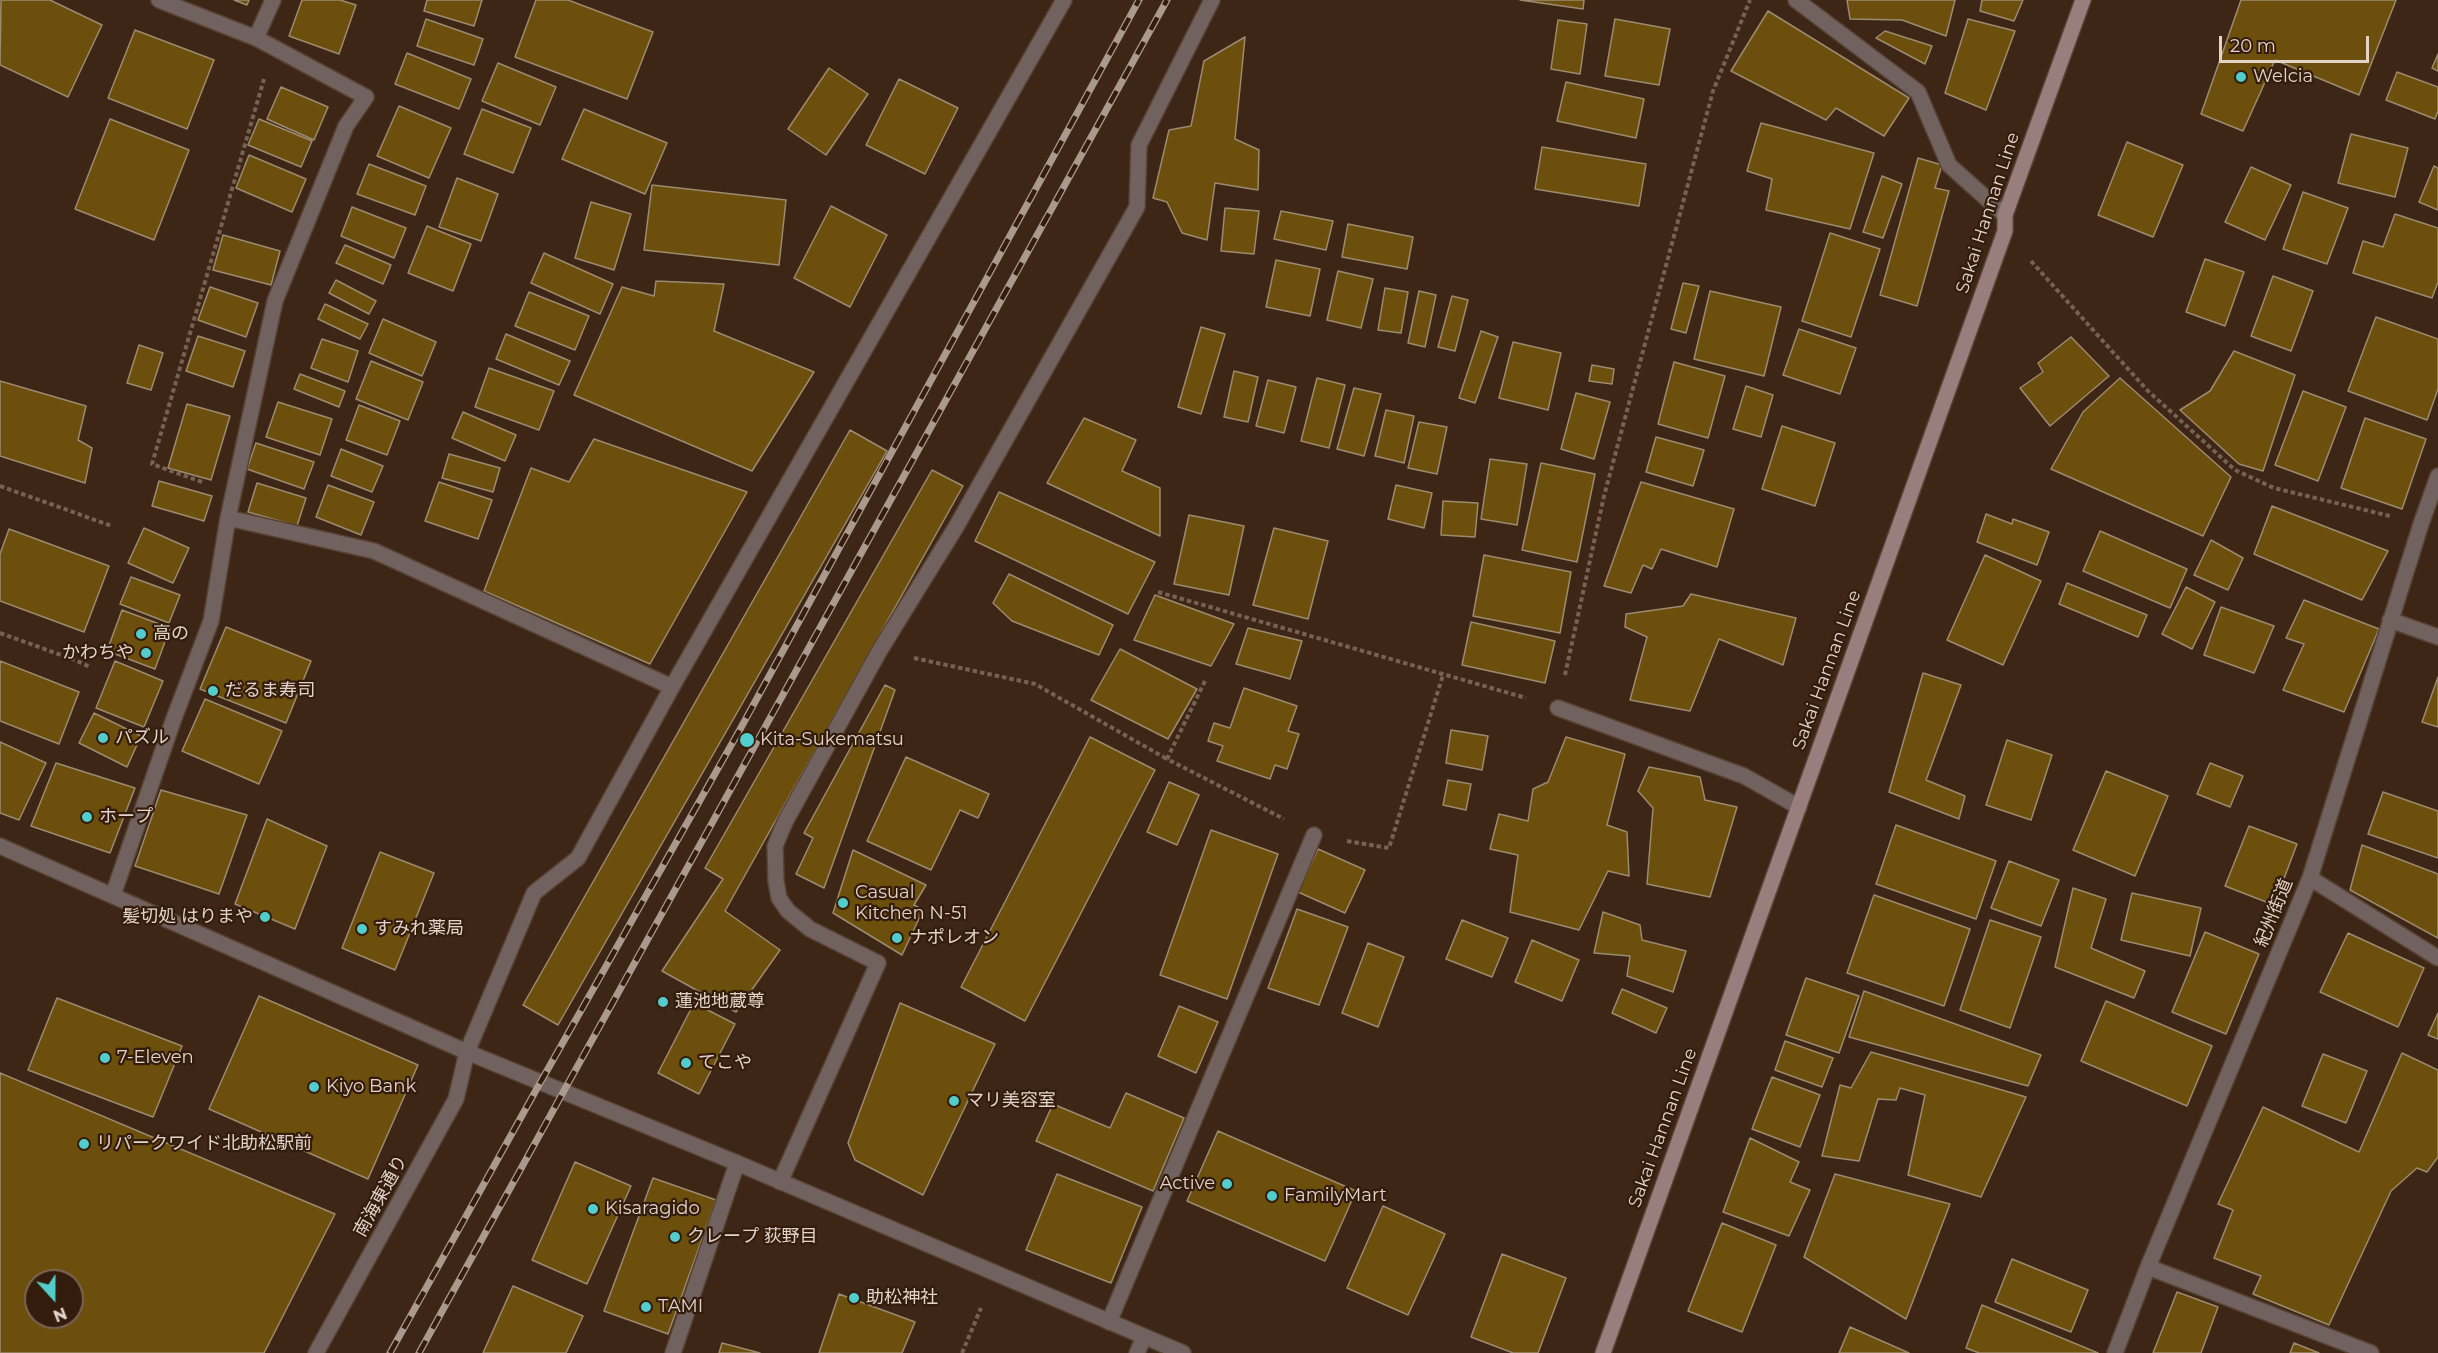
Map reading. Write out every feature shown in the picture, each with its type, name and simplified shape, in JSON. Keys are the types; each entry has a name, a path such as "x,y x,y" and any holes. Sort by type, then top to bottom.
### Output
{"main road":[{"name":"Sakai Hannan Line","path":"1604,1353 2005,231 2005,215 2083,0"}],"street":[{"path":"113,895 173,721 212,621 228,518 274,301 346,126 366,97 256,38 159,0"},
{"path":"256,38 273,0"},
{"name":"南海東通り","path":"316,1353 456,1099 467,1052 534,893 578,858 672,687 1064,0"},
{"path":"780,1182 878,963 810,929 788,911 779,898 775,846 785,822 880,650 956,527 1137,207 1139,146 1212,0"},
{"path":"1796,0 1918,92 1949,165 2005,215"},
{"name":"紀州街道","path":"2115,1353 2148,1267 2310,878 2390,620 2438,476"},
{"path":"228,518 374,551 672,687"},
{"path":"2390,620 2438,638"},
{"path":"1558,708 1744,776 1799,807"},
{"path":"1109,1322 1314,835"},
{"path":"0,846 467,1052 737,1163 1183,1353"},
{"path":"2310,878 2438,958"},
{"path":"674,1353 737,1163"},
{"path":"2148,1267 2371,1353"},
{"path":"1137,1353 1144,1337"}],"path":[{"path":"1158,592 1558,708 1604,496 1709,103 1750,0"},
{"path":"233,493 152,464 273,47"},
{"path":"2005,231 2147,390 2235,470 2274,488 2421,524"},
{"path":"0,486 112,526"},
{"path":"0,633 90,667"},
{"path":"880,650 1035,684 1167,759 1314,835 1389,848 1443,675"},
{"path":"1167,759 1205,681"},
{"path":"962,1353 981,1308"}],"building":[{"path":"1,0 50,0 102,25 68,97 0,65"},
{"path":"234,0 249,0 247,5"},
{"path":"302,0 340,0 356,5 339,54 289,36"},
{"path":"427,0 482,0 474,26 424,11"},
{"path":"536,0 568,0 653,32 627,99 515,57"},
{"path":"1520,0 1584,0 1583,9"},
{"path":"1847,0 1955,0 1946,36 1902,20 1850,19"},
{"path":"1982,0 2023,0 2014,21 1980,11"},
{"name":"Welcia","path":"2241,0 2396,0 2359,95 2275,60 2243,131 2201,114"},
{"path":"1768,11 1909,98 1884,136 1836,108 1826,120 1731,71"},
{"path":"426,19 483,39 474,65 417,46"},
{"path":"1615,19 1670,29 1659,85 1605,76"},
{"path":"1968,19 2015,31 1986,110 1945,93"},
{"path":"1558,20 1587,24 1580,74 1551,69"},
{"path":"135,30 214,60 187,129 108,98"},
{"path":"1885,31 1932,46 1925,64 1876,38"},
{"path":"1245,37 1235,139 1259,150 1258,190 1215,183 1207,240 1182,233 1167,202 1153,198 1169,130 1191,126 1204,61"},
{"path":"407,53 471,79 459,109 395,84"},
{"path":"2438,54 2438,71 2432,68"},
{"path":"498,63 556,87 540,125 482,101"},
{"path":"829,68 868,94 826,155 788,129"},
{"path":"2397,72 2438,87 2438,111 2435,119 2386,100"},
{"path":"899,79 958,108 925,174 866,145"},
{"path":"1566,82 1644,99 1636,138 1557,121"},
{"path":"281,87 328,107 314,140 267,119"},
{"path":"399,106 451,128 429,178 377,156"},
{"path":"482,109 531,128 513,173 464,154"},
{"path":"584,109 667,143 645,194 562,159"},
{"path":"110,119 189,150 154,240 75,209"},
{"path":"259,119 312,141 301,167 248,145"},
{"path":"1761,123 1874,153 1850,229 1766,210 1772,179 1747,171"},
{"path":"2351,134 2408,148 2395,197 2338,183"},
{"path":"2127,142 2183,165 2153,237 2098,215"},
{"path":"1542,147 1646,164 1639,206 1535,189"},
{"path":"249,155 306,179 292,212 236,188"},
{"path":"1918,158 1942,165 1935,188 1949,191 1917,306 1880,295"},
{"path":"369,164 426,186 415,215 357,194"},
{"path":"2434,166 2438,168 2438,210 2419,202"},
{"path":"2251,167 2291,185 2265,240 2225,222"},
{"path":"1882,176 1902,184 1883,238 1863,232"},
{"path":"457,178 498,194 481,241 439,227"},
{"path":"652,185 786,200 779,265 644,250"},
{"path":"2303,192 2348,208 2327,264 2283,249"},
{"path":"591,202 631,214 614,270 575,258"},
{"path":"831,206 887,235 850,307 794,278"},
{"path":"352,207 406,228 394,258 341,236"},
{"path":"1225,208 1259,211 1254,254 1221,251"},
{"path":"1281,211 1333,221 1326,250 1274,239"},
{"path":"2395,214 2438,228 2438,282 2432,298 2353,273 2363,241 2383,247"},
{"path":"1348,224 1413,237 1407,269 1342,257"},
{"path":"427,226 471,244 453,291 408,273"},
{"path":"1830,233 1880,249 1851,337 1802,321"},
{"path":"223,235 280,251 271,285 213,270"},
{"path":"345,245 391,265 383,284 336,263"},
{"path":"544,253 613,284 600,314 531,283"},
{"path":"2205,259 2244,272 2225,326 2186,312"},
{"path":"1276,260 1320,269 1310,316 1266,307"},
{"path":"1338,271 1373,279 1361,328 1327,320"},
{"path":"2273,276 2313,291 2291,351 2251,336"},
{"path":"336,280 376,301 369,314 329,293"},
{"path":"656,281 724,284 714,331 814,372 752,471 574,395 622,287 654,296"},
{"path":"1683,283 1699,286 1686,333 1671,329"},
{"path":"210,287 258,303 246,337 198,320"},
{"path":"1385,288 1408,292 1401,333 1378,330"},
{"path":"1419,291 1436,295 1425,347 1408,343"},
{"path":"1710,291 1781,307 1764,376 1694,359"},
{"path":"529,292 589,316 575,350 515,326"},
{"path":"1452,296 1468,300 1455,351 1438,347"},
{"path":"325,304 368,324 360,339 318,319"},
{"path":"2376,317 2438,339 2438,389 2427,420 2348,391"},
{"path":"383,319 436,342 422,376 369,353"},
{"path":"1201,327 1225,334 1201,414 1178,407"},
{"path":"1799,329 1856,348 1840,394 1783,375"},
{"path":"1481,331 1498,337 1475,403 1459,398"},
{"path":"506,334 570,361 559,385 496,359"},
{"path":"198,336 245,351 233,387 186,371"},
{"path":"2071,337 2109,376 2050,426 2020,388 2043,372 2038,363"},
{"path":"322,339 358,351 348,382 311,368"},
{"path":"1513,342 1561,353 1548,410 1499,398"},
{"path":"139,345 163,353 151,390 127,383"},
{"path":"2234,351 2295,375 2263,471 2239,464 2180,410 2210,391"},
{"path":"371,361 423,382 408,420 356,399"},
{"path":"1674,362 1725,376 1708,438 1658,424"},
{"path":"1592,365 1614,369 1612,384 1589,381"},
{"path":"489,368 554,391 539,430 475,407"},
{"path":"1234,371 1258,377 1248,422 1224,417"},
{"path":"300,374 345,391 339,407 294,389"},
{"path":"1317,378 1345,385 1329,448 1301,441"},
{"path":"2120,378 2231,477 2203,536 2051,469 2083,412"},
{"path":"1268,380 1296,387 1284,433 1256,426"},
{"path":"0,381 86,406 78,440 92,448 85,483 0,456"},
{"path":"1746,386 1773,395 1761,437 1733,429"},
{"path":"1354,388 1381,394 1364,456 1337,449"},
{"path":"2303,391 2346,407 2318,481 2275,465"},
{"path":"1576,393 1610,402 1594,459 1561,449"},
{"path":"278,402 332,419 320,455 266,437"},
{"path":"187,404 230,416 211,480 168,468"},
{"path":"359,405 400,421 387,455 346,440"},
{"path":"1386,410 1414,416 1404,463 1375,456"},
{"path":"463,412 516,435 505,461 452,438"},
{"path":"1084,418 1136,440 1122,471 1160,488 1160,536 1047,483"},
{"path":"2365,418 2426,439 2402,509 2341,488"},
{"path":"1419,422 1447,427 1437,474 1408,468"},
{"path":"1782,426 1835,443 1815,506 1762,489"},
{"path":"850,430 887,451 558,1025 523,1005"},
{"path":"1656,437 1704,450 1693,486 1646,472"},
{"path":"594,439 747,492 650,664 484,591 531,468 569,482"},
{"path":"256,443 314,462 304,489 247,469"},
{"path":"341,449 383,466 372,492 331,476"},
{"path":"449,454 500,468 493,492 442,478"},
{"path":"1490,459 1527,464 1517,525 1481,519"},
{"path":"1541,463 1595,474 1577,562 1522,550"},
{"path":"932,470 963,486 725,911 780,950 736,1012 662,971 723,879 705,868"},
{"path":"159,481 212,496 204,521 152,506"},
{"path":"439,482 492,500 478,539 425,521"},
{"path":"1641,482 1734,509 1717,567 1661,549 1652,569 1643,565 1631,593 1604,586"},
{"path":"257,483 306,498 297,526 248,512"},
{"path":"328,485 374,502 361,535 316,517"},
{"path":"1396,485 1432,493 1424,528 1388,519"},
{"path":"999,492 1155,562 1128,614 975,541"},
{"path":"1443,501 1478,503 1475,537 1441,535"},
{"path":"2272,506 2388,551 2362,600 2254,554"},
{"path":"1986,514 2012,524 2013,519 2049,532 2037,565 1977,542"},
{"path":"1189,515 1244,526 1229,595 1174,584"},
{"path":"144,528 189,548 173,583 128,563"},
{"path":"1274,528 1328,541 1308,619 1253,605"},
{"path":"9,529 109,566 84,632 0,601 0,554"},
{"path":"2100,531 2187,569 2170,608 2083,571"},
{"path":"2211,540 2243,558 2228,590 2194,575"},
{"path":"1484,555 1571,572 1560,633 1473,616"},
{"path":"1985,555 2041,581 2003,665 1947,640"},
{"path":"1009,574 1113,625 1099,655 1012,621 993,603"},
{"path":"131,577 180,595 169,623 120,604"},
{"path":"2067,583 2147,615 2138,637 2059,604"},
{"path":"2186,587 2215,602 2192,649 2162,634"},
{"path":"1691,594 1796,618 1783,665 1719,639 1690,711 1630,700 1647,637 1625,627 1626,614 1683,606"},
{"path":"1155,595 1234,624 1211,666 1134,640"},
{"path":"2304,600 2379,629 2344,712 2283,690 2304,644 2286,638"},
{"path":"2221,607 2274,626 2254,673 2204,655"},
{"path":"122,610 170,628 155,669 107,651"},
{"path":"1471,622 1555,641 1545,683 1462,665"},
{"path":"226,627 311,661 286,723 200,689"},
{"path":"1248,628 1302,641 1290,679 1236,664"},
{"path":"1120,649 1197,689 1168,739 1091,700"},
{"path":"0,661 79,692 59,744 0,721"},
{"path":"115,661 163,681 144,727 96,708"},
{"path":"1923,673 1961,685 1926,780 1965,796 1959,819 1889,792"},
{"path":"2438,677 2438,727 2422,722"},
{"path":"885,685 895,690 824,888 796,874 813,838 804,833"},
{"path":"1244,688 1297,706 1288,731 1299,734 1287,769 1275,765 1270,779 1217,761 1223,746 1208,741 1214,723 1230,728"},
{"path":"205,699 282,731 259,784 182,751"},
{"path":"94,713 141,736 127,767 79,743"},
{"path":"1451,730 1488,736 1482,770 1446,763"},
{"path":"1090,737 1155,770 1025,1021 961,987"},
{"path":"1566,737 1625,754 1607,825 1627,832 1629,876 1608,871 1579,930 1510,912 1518,855 1490,849 1499,814 1528,821 1533,789 1548,782"},
{"path":"2007,740 2052,755 2031,820 1986,805"},
{"path":"0,742 46,763 19,820 0,813"},
{"path":"906,757 989,794 978,818 960,810 931,870 867,841"},
{"path":"56,763 135,788 110,853 31,826"},
{"path":"2210,763 2243,776 2230,807 2197,794"},
{"path":"1649,767 1700,777 1705,800 1737,807 1710,897 1647,884 1653,808 1638,791"},
{"path":"2106,771 2168,796 2135,876 2073,850"},
{"path":"1448,780 1471,784 1466,810 1443,805"},
{"path":"1169,782 1199,795 1177,845 1147,832"},
{"path":"161,790 247,815 219,894 135,866"},
{"path":"2383,792 2438,811 2438,858 2368,834"},
{"path":"267,819 327,846 295,929 235,904"},
{"path":"1896,825 1996,861 1976,919 1876,884"},
{"path":"2249,826 2297,844 2274,905 2225,886"},
{"path":"1211,830 1278,854 1227,999 1160,975"},
{"path":"2362,845 2438,874 2438,938 2350,890"},
{"path":"1318,849 1365,870 1345,913 1298,892"},
{"path":"853,850 926,885 914,905 923,910 902,955 833,913"},
{"path":"380,852 434,873 395,970 342,948"},
{"path":"2009,861 2059,880 2041,926 1991,908"},
{"path":"2073,888 2106,899 2091,948 2145,971 2134,998 2055,967"},
{"path":"2132,893 2201,908 2190,956 2121,940"},
{"path":"1874,895 1970,929 1944,1006 1847,973"},
{"path":"1297,909 1348,927 1319,1005 1268,988"},
{"path":"1603,912 1640,925 1642,940 1686,951 1673,992 1627,976 1630,956 1594,953"},
{"path":"1462,920 1508,938 1492,977 1446,959"},
{"path":"1990,920 2041,937 2010,1028 1960,1010"},
{"path":"2205,932 2259,954 2226,1034 2172,1012"},
{"path":"2348,933 2424,968 2398,1027 2320,992"},
{"path":"1532,940 1579,960 1562,1001 1515,982"},
{"path":"1368,943 1404,957 1378,1027 1342,1013"},
{"path":"1806,978 1859,996 1839,1053 1786,1035"},
{"path":"1622,989 1667,1008 1656,1033 1612,1013"},
{"path":"1864,991 2041,1055 2028,1086 1849,1037"},
{"name":"Kiyo Bank","path":"259,996 418,1065 368,1179 209,1109"},
{"name":"7-Eleven","path":"57,998 182,1046 153,1117 28,1070"},
{"path":"2106,1001 2212,1046 2187,1106 2081,1061"},
{"path":"694,1003 735,1024 699,1094 658,1073"},
{"path":"900,1003 995,1044 923,1195 855,1160 848,1143"},
{"path":"1179,1006 1218,1022 1196,1073 1158,1056"},
{"path":"2438,1013 2438,1039 2428,1035"},
{"path":"1785,1041 1833,1058 1822,1087 1775,1070"},
{"path":"1871,1052 2026,1097 1981,1197 1908,1175 1925,1095 1900,1088 1896,1100 1878,1099 1859,1161 1822,1156 1840,1085 1851,1088"},
{"path":"2402,1053 2438,1070 2438,1157 2427,1172 2417,1168 2391,1191 2329,1325 2253,1294 2261,1276 2214,1258 2233,1210 2218,1204 2263,1107 2359,1152"},
{"path":"2323,1054 2367,1071 2346,1123 2302,1106"},
{"name":"リパークワイド北助松駅前","path":"0,1073 335,1214 264,1353 0,1353"},
{"path":"1772,1077 1820,1095 1800,1147 1752,1129"},
{"path":"1126,1093 1184,1118 1153,1191 1036,1141 1053,1104 1110,1128"},
{"name":"FamilyMart","path":"1218,1131 1356,1191 1325,1261 1187,1201"},
{"path":"1750,1138 1799,1162 1790,1182 1810,1190 1789,1236 1723,1212"},
{"path":"575,1162 631,1186 587,1284 532,1260"},
{"path":"1057,1174 1142,1207 1111,1283 1026,1250"},
{"path":"1835,1174 1950,1204 1906,1319 1804,1257"},
{"path":"653,1178 716,1200 668,1334 604,1311"},
{"path":"1383,1206 1445,1234 1408,1315 1347,1288"},
{"path":"1722,1223 1776,1245 1742,1332 1688,1311"},
{"path":"1502,1254 1566,1278 1538,1353 1513,1353 1471,1337"},
{"path":"2012,1259 2088,1290 2071,1332 1995,1302"},
{"path":"513,1286 583,1316 566,1353 483,1353"},
{"path":"2177,1292 2218,1307 2201,1353 2153,1353"},
{"path":"839,1294 915,1322 902,1353 819,1353"},
{"path":"1982,1305 2098,1353 1979,1353 1966,1348"},
{"path":"1850,1327 1909,1353 1839,1353"},
{"path":"722,1343 760,1353 719,1353"},
{"path":"2294,1343 2319,1353 2290,1353"}],"railway":[{"path":"390,1353 738,733 1139,0"},
{"path":"419,1353 1167,0"}],"place":[{"name":"Welcia","path":"2241,77"},
{"name":"高の","path":"141,634"},
{"name":"かわちや","path":"146,653"},
{"name":"だるま寿司","path":"213,691"},
{"name":"パズル","path":"103,738"},
{"name":"Kita-Sukematsu","path":"747,740"},
{"name":"ホープ","path":"87,817"},
{"name":"Casual Kitchen N-51","path":"843,903"},
{"name":"髪切処 はりまや","path":"265,917"},
{"name":"すみれ薬局","path":"362,929"},
{"name":"ナポレオン","path":"897,938"},
{"name":"蓮池地蔵尊","path":"663,1002"},
{"name":"7-Eleven","path":"105,1058"},
{"name":"てこや","path":"686,1063"},
{"name":"Kiyo Bank","path":"314,1087"},
{"name":"マリ美容室","path":"954,1101"},
{"name":"リパークワイド北助松駅前","path":"84,1144"},
{"name":"Active","path":"1227,1184"},
{"name":"FamilyMart","path":"1272,1196"},
{"name":"Kisaragido","path":"593,1209"},
{"name":"クレープ 荻野目","path":"675,1237"},
{"name":"助松神社","path":"854,1298"},
{"name":"TAMI","path":"646,1307"}]}
